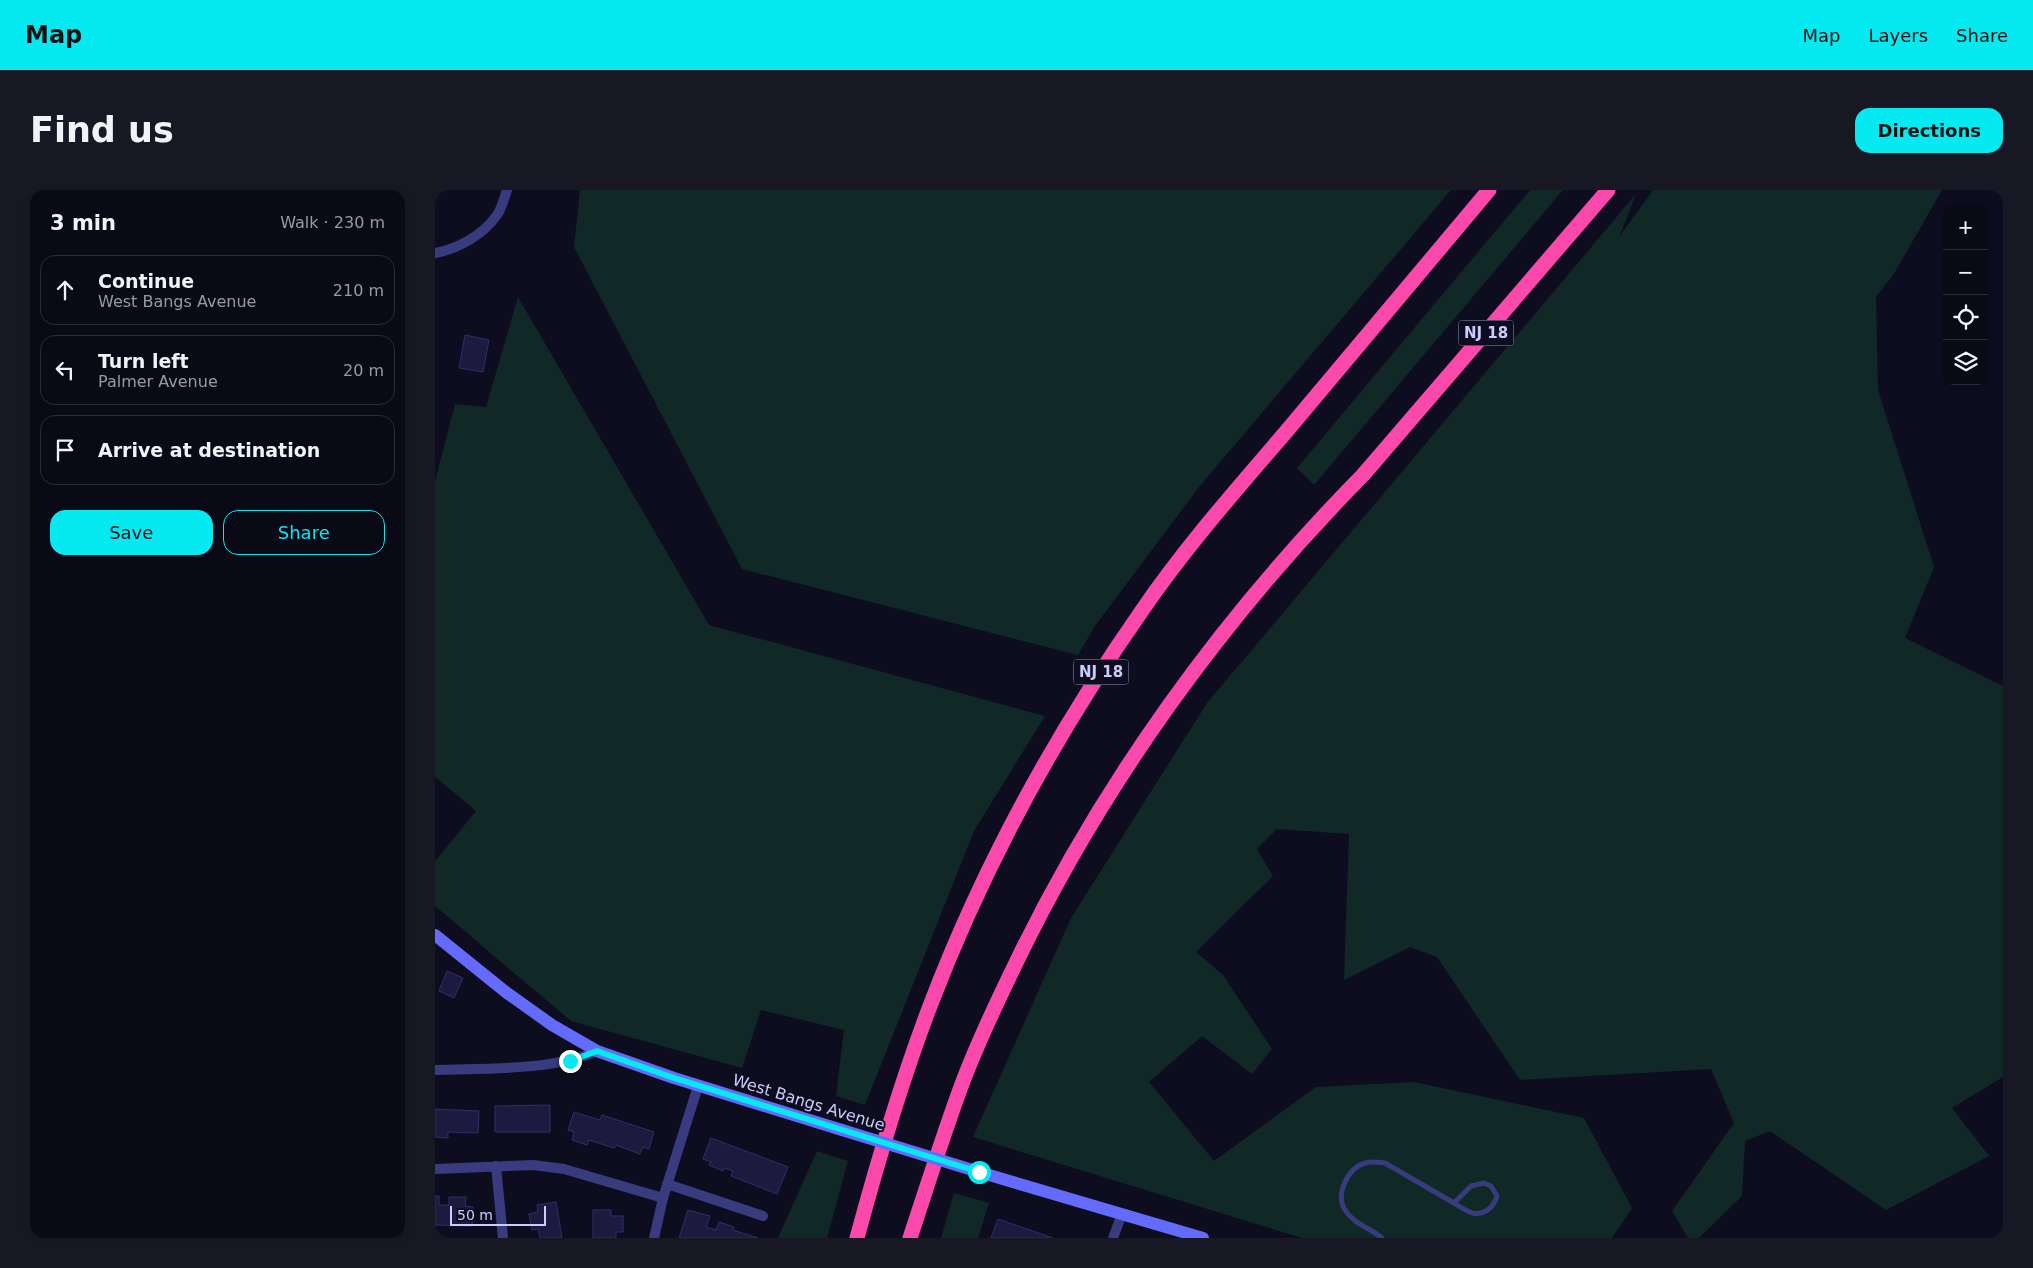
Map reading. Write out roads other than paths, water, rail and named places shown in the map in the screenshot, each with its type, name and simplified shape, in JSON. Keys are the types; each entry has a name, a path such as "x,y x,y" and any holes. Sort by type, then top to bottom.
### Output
{"highway":[{"name":"NJ 18","path":"857,1238 909,1065 930,1005 968,915 999,850 1056,743 1087,692 1141,612 1198,535 1489,190"},
{"name":"NJ 18","path":"910,1238 962,1084 1001,993 1057,883 1117,782 1189,678 1239,615 1325,514 1363,475 1608,190"}],"street":[{"path":"435,253 456,247 478,234 498,214 507,190"},
{"name":"West Bangs Avenue","path":"435,935 507,993 552,1025 597,1051 698,1086 1203,1238"},
{"path":"435,1070 543,1065 570,1061 597,1051"},
{"path":"654,1238 667,1184 698,1086"},
{"path":"435,1169 533,1165 564,1169 663,1198"},
{"path":"496,1166 503,1238"},
{"path":"667,1184 763,1216"},
{"path":"1113,1238 1122,1214"}],"lane":[{"path":"1382,1238 1350,1217 1344,1208 1341,1198 1345,1182 1351,1172 1360,1165 1376,1161 1385,1163 1454,1203 1472,1213 1483,1212 1491,1208 1497,1196 1491,1186 1484,1183 1477,1184 1468,1189 1454,1203"}]}
